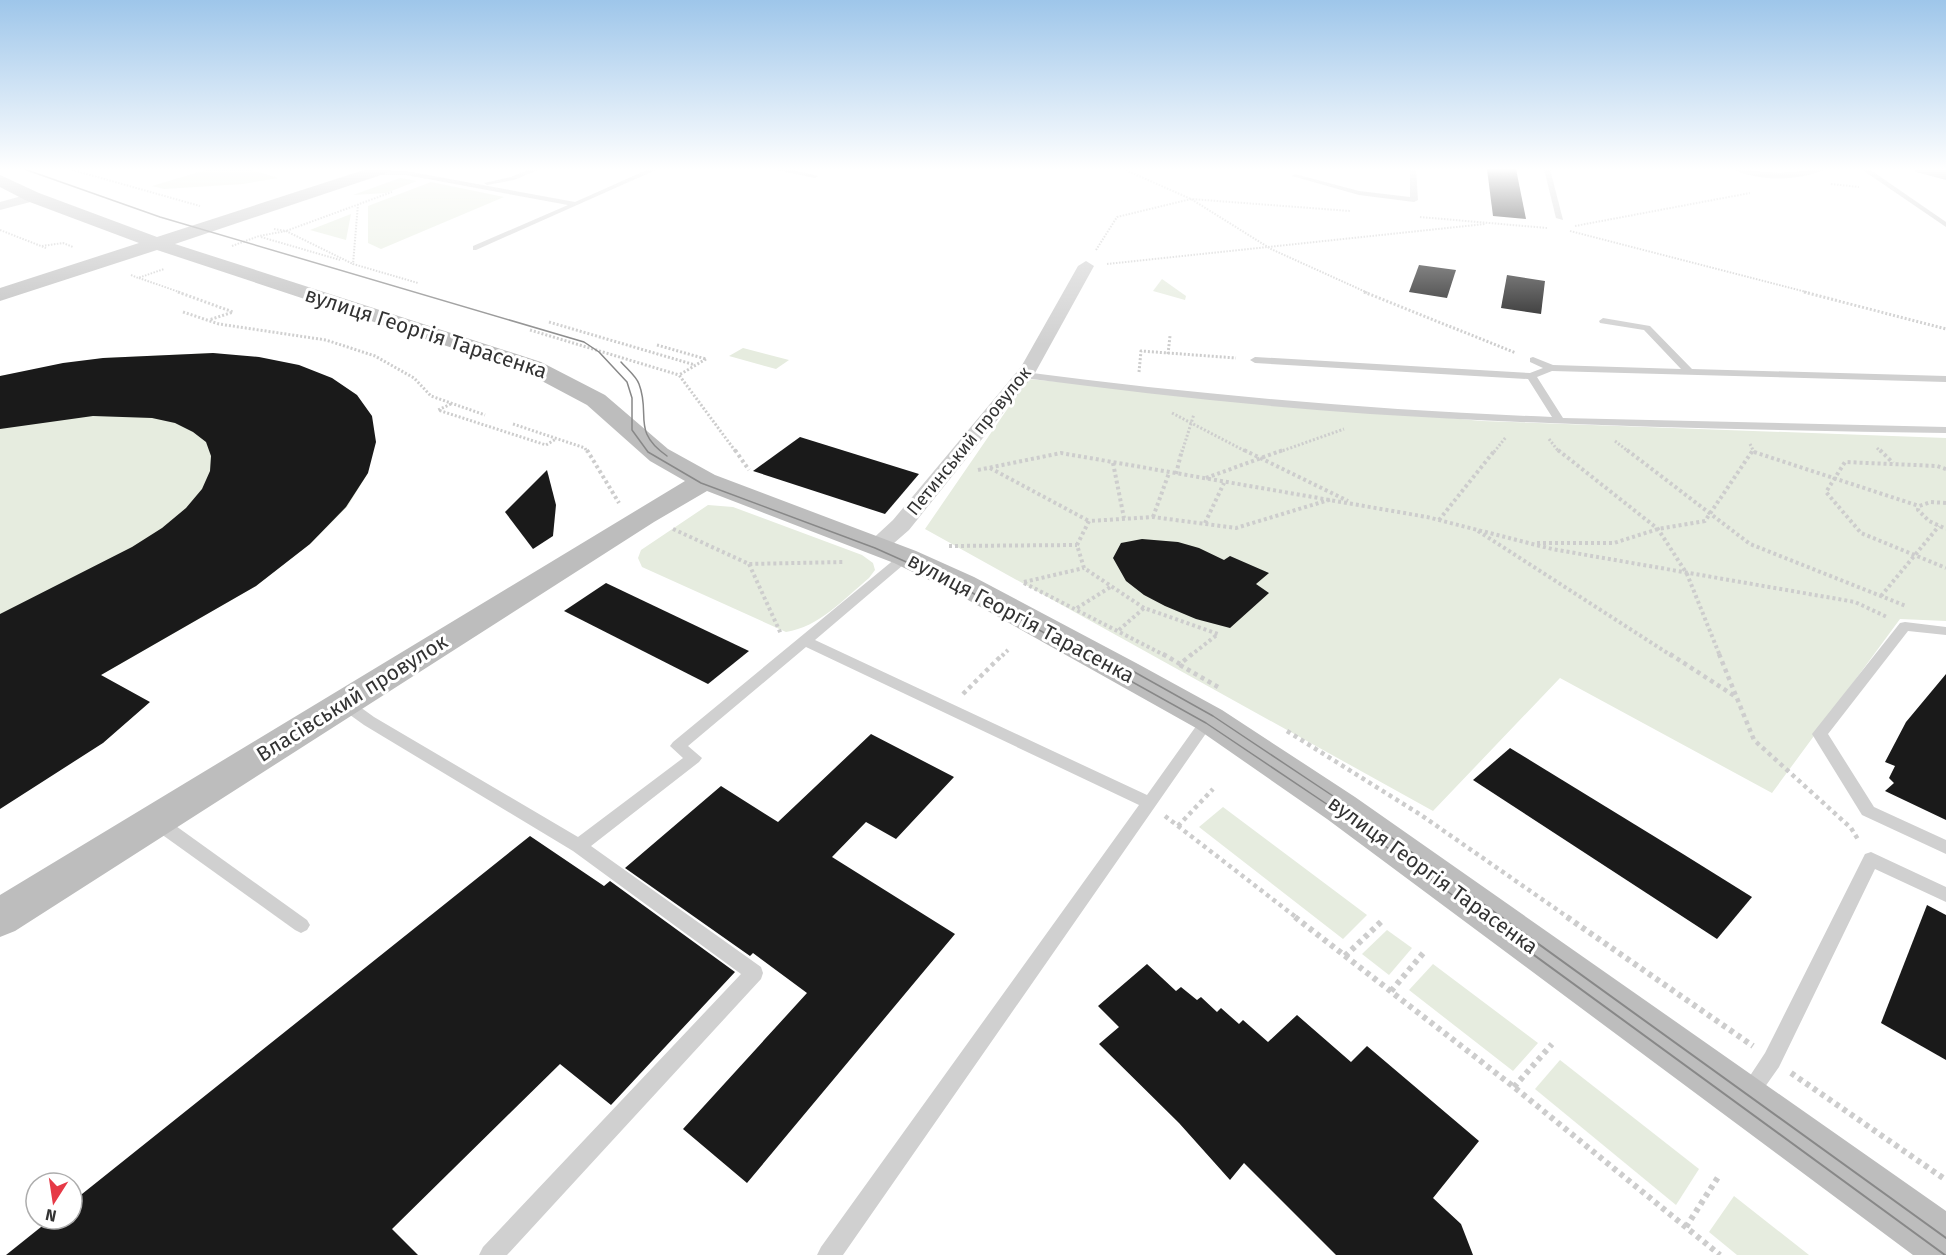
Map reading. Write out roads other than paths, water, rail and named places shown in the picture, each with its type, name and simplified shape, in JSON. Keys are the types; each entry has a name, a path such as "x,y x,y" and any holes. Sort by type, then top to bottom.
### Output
{"main road":[{"name":"вулиця Георгія Тарасенка","path":"114,228 533,367 596,400 659,455 705,481 893,551 1218,706 1341,808 1946,1245"},
{"path":"0,295 208,228"},
{"name":"Власівський провулок","path":"0,918 154,820 705,481"}],"street":[{"name":"Петинський провулок","path":"893,551 901,525 1024,375 1086,266"}],"lane":[{"path":"476,248 523,228"},
{"path":"1603,321 1647,328 1689,372"},
{"path":"1255,360 1531,376 1551,368"},
{"path":"1533,360 1551,368 1946,379"},
{"path":"1024,375 1204,398 1392,412 1740,427 1946,430"},
{"path":"1531,376 1559,420"},
{"path":"579,846 694,758 678,746 805,640 893,551"},
{"path":"1946,631 1905,626 1820,734 1868,811 1946,847"},
{"path":"805,640 1147,802"},
{"path":"344,703 369,721 579,846 754,973 491,1255"},
{"path":"829,1255 1147,802 1218,706"},
{"path":"154,820 301,926"},
{"path":"1744,1101 1772,1060 1871,859 1946,895"}],"tram line":[{"path":"196,228 584,342 599,352 627,382 632,398 632,430 648,452 701,483 875,548 960,586 1206,723 1337,811 1484,918"},
{"path":"621,362 634,375 639,384 645,430 649,439 667,456"},
{"path":"1113,660 1213,716 1345,804 1503,918"},
{"path":"1482,917 1945,1255"},
{"path":"1501,917 1946,1238"}]}
